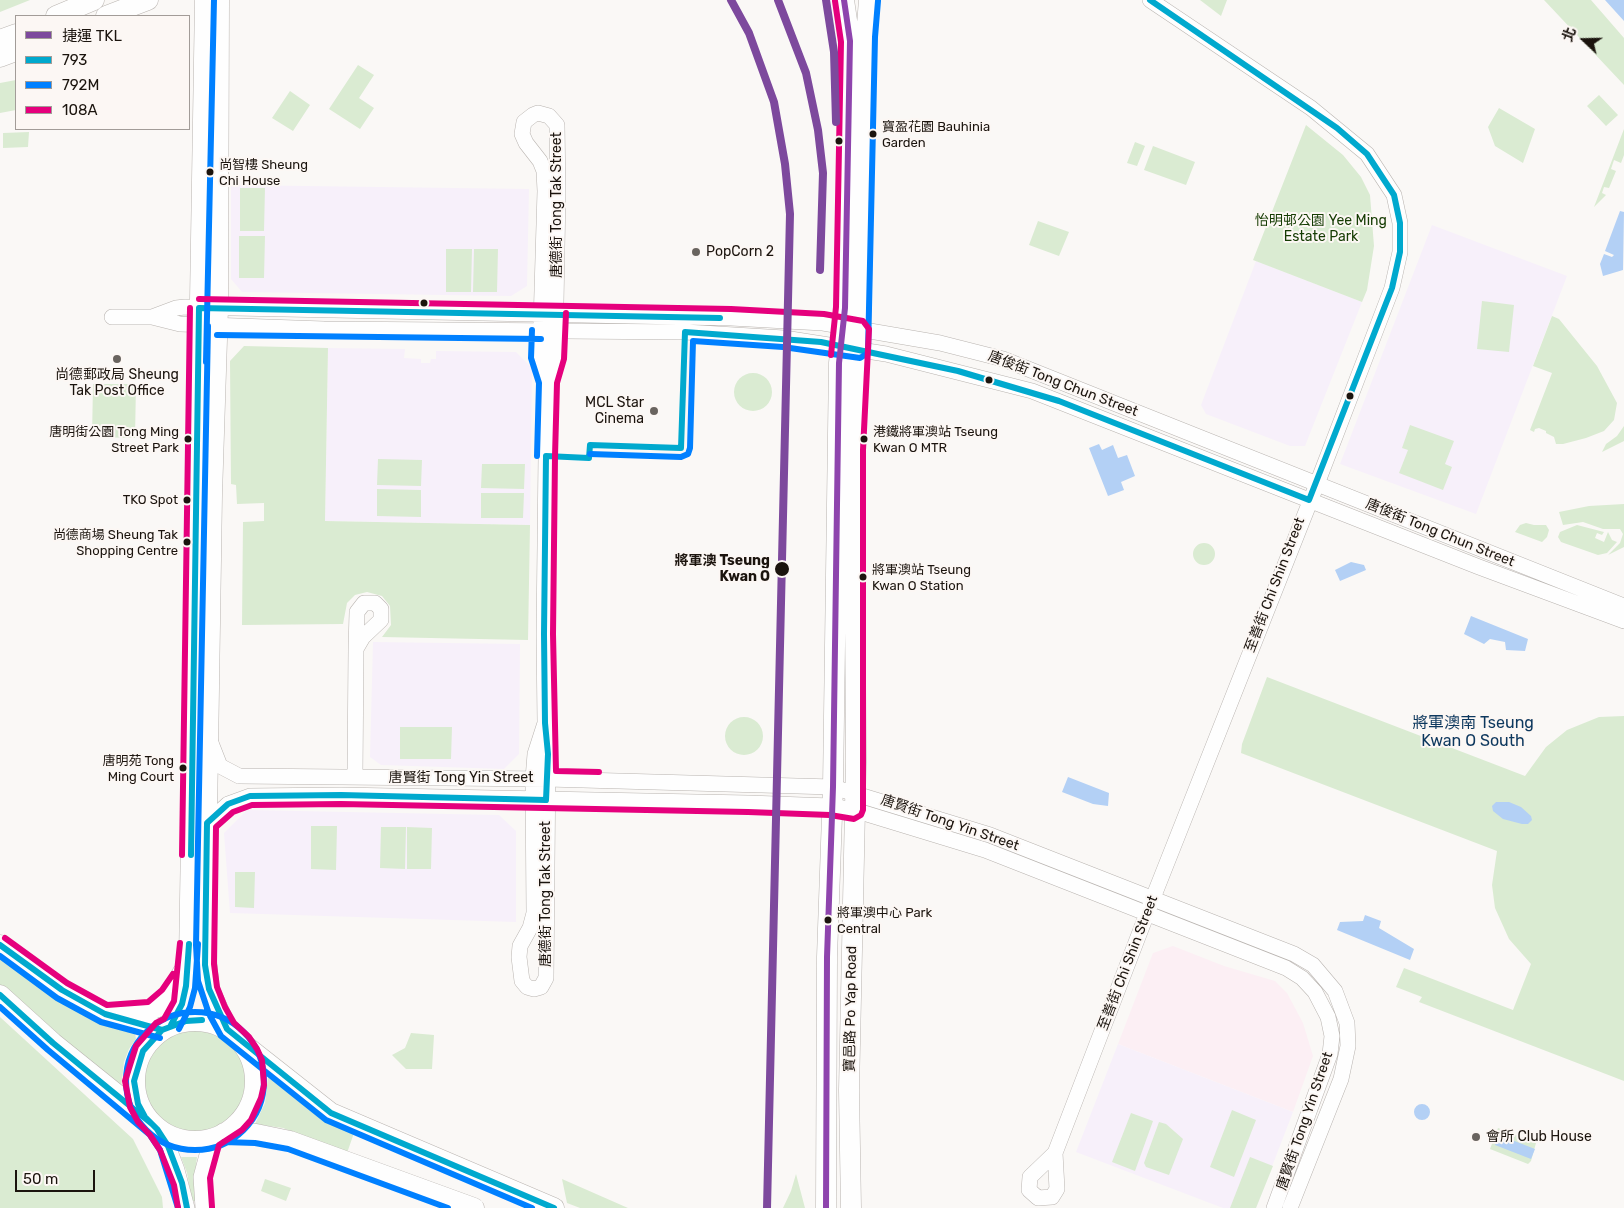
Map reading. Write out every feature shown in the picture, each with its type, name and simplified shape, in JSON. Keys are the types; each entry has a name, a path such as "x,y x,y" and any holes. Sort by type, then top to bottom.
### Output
{"main road":[{"path":"58,15 94,0"},
{"path":"109,15 148,0"},
{"path":"205,0 212,495 205,965 209,989 227,1029"},
{"path":"151,1123 135,1092 135,1071 143,1051 167,1028 184,999 189,961 194,741 219,0"},
{"name":"寶邑路 Po Yap Road","path":"844,0 850,41 852,327"},
{"name":"寶邑路 Po Yap Road","path":"825,1202 827,977 832,796 850,348 869,0"},
{"path":"0,40 15,34"},
{"path":"0,57 15,51"},
{"name":"寶邑路 Po Yap Road","path":"850,348 854,450 855,801 849,1090 851,1208"},
{"path":"0,944 62,990 105,1014 167,1028 186,1021 200,1020 227,1029 330,1113 554,1208"},
{"path":"105,1014 145,1012 158,1007 169,996 189,961"},
{"path":"0,995 52,1043 151,1123 182,1140 256,1134 290,1141 474,1208"},
{"path":"218,1136 244,1115 253,1095 254,1068 243,1043"}],"street":[{"name":"至善街 Chi Shin Street","path":"1055,1153 1392,288 1400,252 1400,223 1394,195 1367,154 1337,128 1296,98 1150,0"},
{"name":"唐德街 Tong Tak Street","path":"539,800 546,978 541,987 534,989 527,987 522,981 519,957 520,946 530,928 534,913 539,800 540,779 548,754 545,723 548,382 540,357 549,330 550,313 558,130 554,119 538,113 524,122 522,134 524,140 540,161 544,171 550,313"},
{"path":"112,317 152,317 176,308 208,317"},
{"name":"唐俊街 Tong Chun Street","path":"208,317 550,313 731,318 852,327 940,343 1003,359 1624,606"},
{"name":"唐俊街 Tong Chun Street","path":"208,317 333,329 695,333 784,338 850,348 982,378 1059,401 1309,500 1624,621"},
{"path":"982,378 993,374 1001,366 1003,359"},
{"path":"355,777 356,649"},
{"name":"唐賢街 Tong Yin Street","path":"209,732 214,755 220,766 239,776 540,779 832,796 990,835 1304,958 1329,982 1340,1001 1348,1034 1346,1063 1290,1208"},
{"name":"唐賢街 Tong Yin Street","path":"207,823 228,804 250,796 340,795 539,800 832,796"},
{"name":"唐賢街 Tong Yin Street","path":"855,801 1286,968 1309,985 1325,1008 1332,1036 1328,1064 1274,1208"},
{"path":"151,1123 168,1146 188,1208"},
{"path":"203,1208 201,1177 218,1136"}],"shaded area":[{"path":"231,185 529,189 527,286 511,296 242,292 231,279"},
{"path":"1432,225 1567,276 1476,514 1340,464"},
{"path":"1256,261 1362,302 1305,446 1290,446 1206,414 1201,405"},
{"path":"328,348 405,349 404,358 421,359 421,363 430,363 431,359 436,359 436,351 516,352 532,368 530,525 325,521"},
{"path":"373,642 520,644 519,754 504,769 381,765 370,757"},
{"path":"247,810 499,815 516,831 516,922 230,913 224,833"},
{"path":"1173,946 1224,966 1275,981 1287,993 1303,1023 1313,1056 1293,1112 1118,1044 1153,953"},
{"path":"1118,1044 1293,1112 1256,1208 1223,1208 1076,1152"}],"green space":[{"path":"0,0 30,0 0,12"},
{"path":"1200,0 1227,0 1221,16"},
{"path":"1544,0 1591,0 1624,38 1624,85"},
{"path":"358,65 374,75 359,98 374,108 360,129 329,109"},
{"path":"15,80 15,110 0,113 0,83"},
{"path":"290,91 310,105 293,131 272,118"},
{"path":"1599,95 1618,115 1606,126 1587,106"},
{"path":"1499,108 1535,129 1523,163 1495,146 1488,127"},
{"name":"怡明邨公園 Yee Ming Estate Park","path":"1306,125 1343,155 1361,177 1370,195 1374,246 1367,290 1362,302 1253,260"},
{"path":"1624,129 1624,155 1621,163 1614,160 1611,169 1616,171 1609,188 1604,187 1602,193 1606,195 1594,207"},
{"path":"29,132 28,147 3,148 3,133"},
{"path":"1135,142 1145,146 1137,166 1127,163"},
{"path":"1153,146 1195,162 1186,185 1144,170"},
{"path":"240,188 265,188 264,231 240,231"},
{"path":"1038,221 1069,232 1059,256 1029,245"},
{"path":"239,236 265,236 264,278 239,278"},
{"path":"446,249 472,249 471,292 446,292"},
{"path":"474,249 498,249 497,292 473,292"},
{"path":"1482,301 1514,305 1509,352 1477,349"},
{"path":"1552,316 1559,319 1597,366 1617,403 1614,420 1604,431 1563,444 1556,444 1554,437 1539,428 1535,429 1534,432 1530,430 1552,373 1533,366"},
{"path":"244,346 328,348 325,521 530,525 528,640 382,637 391,625 390,606 382,596 367,592 355,595 347,603 343,624 242,625 243,522 264,521 264,503 237,504 236,485 231,484 230,361"},
{"path":"753,373 766,379 772,392 766,405 753,411 740,405 734,392 740,379"},
{"path":"93,384 136,384 135,438 92,437"},
{"path":"1410,425 1454,441 1445,464 1452,467 1443,490 1399,473 1408,450 1402,448"},
{"path":"1624,426 1624,441 1602,452 1606,444 1617,436"},
{"path":"378,459 422,460 421,486 377,485"},
{"path":"482,464 525,464 524,489 481,488"},
{"path":"377,489 421,490 421,517 377,516"},
{"path":"481,493 524,493 523,518 481,518"},
{"path":"1624,504 1624,547 1608,555 1620,543 1623,534 1620,529 1603,529 1583,522 1563,525 1559,512 1589,506"},
{"path":"1526,523 1546,525 1549,530 1547,537 1542,542 1515,532 1520,525"},
{"path":"1577,525 1604,532 1602,535 1597,533 1595,538 1604,542 1608,532 1612,540 1617,542 1607,553 1598,555 1561,542 1558,537 1560,532"},
{"path":"1204,543 1212,546 1215,554 1212,562 1204,565 1196,562 1193,554 1196,546"},
{"path":"1267,677 1525,776 1546,747 1567,730 1599,717 1624,716 1624,1081 1419,1002 1422,997 1396,987 1404,968 1513,1010 1531,964 1509,939 1495,908 1492,885 1497,851 1241,753 1242,744"},
{"path":"744,717 757,723 763,736 757,749 744,755 731,749 725,736 731,723"},
{"path":"400,727 452,727 451,759 400,759"},
{"path":"311,826 337,826 336,870 311,869"},
{"path":"381,827 406,827 405,869 380,868"},
{"path":"407,827 432,828 431,869 407,869"},
{"path":"235,872 255,872 254,908 235,907"},
{"path":"0,954 108,1025 135,1033 136,1039 129,1049 124,1062 121,1088 0,987"},
{"path":"0,1017 133,1139 162,1197 163,1208 0,1208"},
{"path":"195,1031 205,1032 223,1039 237,1053 244,1071 244,1091 237,1109 223,1123 205,1130 195,1131 185,1130 167,1123 153,1109 146,1091 145,1081 146,1071 153,1053 167,1039 185,1032"},
{"path":"411,1033 434,1035 432,1069 406,1069 392,1055 405,1048"},
{"path":"268,1077 317,1114 354,1133 347,1153 283,1128 255,1124 265,1103"},
{"path":"1232,1110 1256,1120 1234,1177 1210,1167"},
{"path":"1131,1113 1153,1121 1135,1171 1112,1162"},
{"path":"1159,1122 1166,1124 1183,1139 1169,1175 1146,1167 1144,1163"},
{"path":"1498,1128 1536,1143 1531,1161 1528,1164 1490,1149"},
{"path":"181,1157 197,1157 195,1174 196,1201 192,1201 187,1173"},
{"path":"1250,1157 1273,1166 1256,1208 1230,1208"},
{"path":"796,1174 805,1208 783,1208 791,1191"},
{"path":"265,1179 291,1188 286,1201 261,1191"},
{"path":"562,1179 628,1208 580,1208 567,1203"}],"water":[{"path":"1605,0 1624,0 1624,21"},
{"path":"1620,211 1624,212 1623,270 1603,276 1600,264 1604,254 1612,257 1614,255 1605,251"},
{"path":"1099,444 1102,450 1113,445 1118,458 1127,455 1135,476 1121,482 1124,490 1108,496 1089,448"},
{"path":"1351,562 1364,565 1366,570 1340,581 1335,570"},
{"path":"1471,616 1528,639 1525,651 1506,650 1505,642 1490,639 1484,644 1464,634"},
{"path":"1068,777 1109,793 1108,806 1093,804 1062,792"},
{"path":"1496,802 1509,802 1521,807 1531,816 1532,820 1528,824 1522,824 1503,819 1493,811 1492,806"},
{"path":"1365,915 1381,921 1379,928 1414,949 1410,960 1337,930 1340,922 1363,921"},
{"path":"1422,1104 1430,1112 1422,1120 1414,1112"},
{"path":"1499,1135 1535,1149 1531,1159 1495,1145"}],"metro line":[{"name":"TKL","path":"731,0 749,33 774,102 785,164 790,214 767,1208"},
{"name":"TKL","path":"778,0 806,73 818,130 823,173 820,270"},
{"name":"TKL","path":"826,0 834,52 836,122"}],"transit line":[{"name":"792M","path":"206,362 214,0"},
{"path":"826,1208 827,957 833,787 839,363 845,308 850,41 844,0"},
{"name":"793","path":"554,1208 331,1113 227,1029 209,989 205,965 207,823 228,804 250,796 341,795 546,800 548,754 545,723 544,634 546,456 589,458 590,445 681,448 685,332 821,342 958,371 1059,401 1309,500 1392,288 1400,252 1400,223 1394,195 1367,154 1337,128 1150,0"},
{"name":"108A","path":"831,355 836,307 841,42 835,1"},
{"name":"792M","path":"590,454 681,457 688,454 690,448 693,341 783,347 860,358 868,353 875,37 878,1"},
{"name":"108A","path":"199,299 731,309 824,314 863,321 869,329 863,450 863,810 861,815 854,819 830,815 748,812 341,804 252,805 233,812 216,827 214,964 217,987 225,1007 234,1023 249,1037 262,1060 264,1085 261,1098 251,1120 242,1130 219,1145 210,1178 212,1207"},
{"name":"108A","path":"182,855 190,308"},
{"name":"793","path":"191,855 199,308 720,318"},
{"name":"108A","path":"566,313 564,359 557,383 555,456 553,634 556,771 599,772"},
{"name":"792M","path":"208,326 196,945 198,981 209,1014 221,1036 326,1120 532,1208"},
{"name":"792M","path":"532,330 531,358 539,383 537,456"},
{"name":"792M","path":"217,335 541,339"},
{"name":"108A","path":"5,938 67,983 107,1005 148,1002 162,990 173,974"},
{"name":"108A","path":"178,1208 174,1185 160,1150 138,1122 130,1107 125,1081 136,1046 156,1023 164,1019 174,1001 180,943"},
{"name":"793","path":"171,1025 182,1004 186,986 189,944"},
{"name":"792M","path":"179,1029 190,1007 195,988 198,944"},
{"name":"793","path":"0,945 62,990 105,1014 162,1030"},
{"name":"792M","path":"0,956 57,998 101,1022 160,1038"},
{"name":"793","path":"0,995 53,1043 152,1124"},
{"name":"792M","path":"0,1007 48,1050 150,1135 160,1150 178,1208"},
{"name":"792M","path":"195,1012 221,1017 244,1032 259,1055 264,1081 259,1107 244,1130 221,1145 195,1150 169,1145 146,1130 131,1107 126,1081 131,1055 146,1032 169,1017 195,1012"},
{"name":"793","path":"187,1208 182,1183 168,1146 157,1129 145,1117 138,1104 134,1081 143,1051 162,1030 186,1021 202,1020"},
{"name":"792M","path":"224,1142 255,1143 288,1149 448,1208"}],"place":[{"name":"寶盈花園 Bauhinia Garden","path":"873,134"},
{"name":"尚智樓 Sheung Chi House","path":"210,172"},
{"name":"PopCorn 2","path":"696,252"},
{"name":"尚德郵政局 Sheung Tak Post Office","path":"117,359"},
{"name":"MCL Star Cinema","path":"654,411"},
{"name":"唐明街公園 Tong Ming Street Park","path":"188,439"},
{"name":"港鐵將軍澳站 Tseung Kwan O MTR","path":"864,439"},
{"name":"TKO Spot","path":"187,500"},
{"name":"尚德商場 Sheung Tak Shopping Centre","path":"187,542"},
{"name":"將軍澳 Tseung Kwan O","path":"782,569"},
{"name":"將軍澳站 Tseung Kwan O Station","path":"863,577"},
{"name":"唐明苑 Tong Ming Court","path":"183,768"},
{"name":"將軍澳中心 Park Central","path":"828,920"},
{"name":"會所 Club House","path":"1476,1137"}],"district":[{"name":"將軍澳南 Tseung Kwan O South","path":"1473,732"}]}
